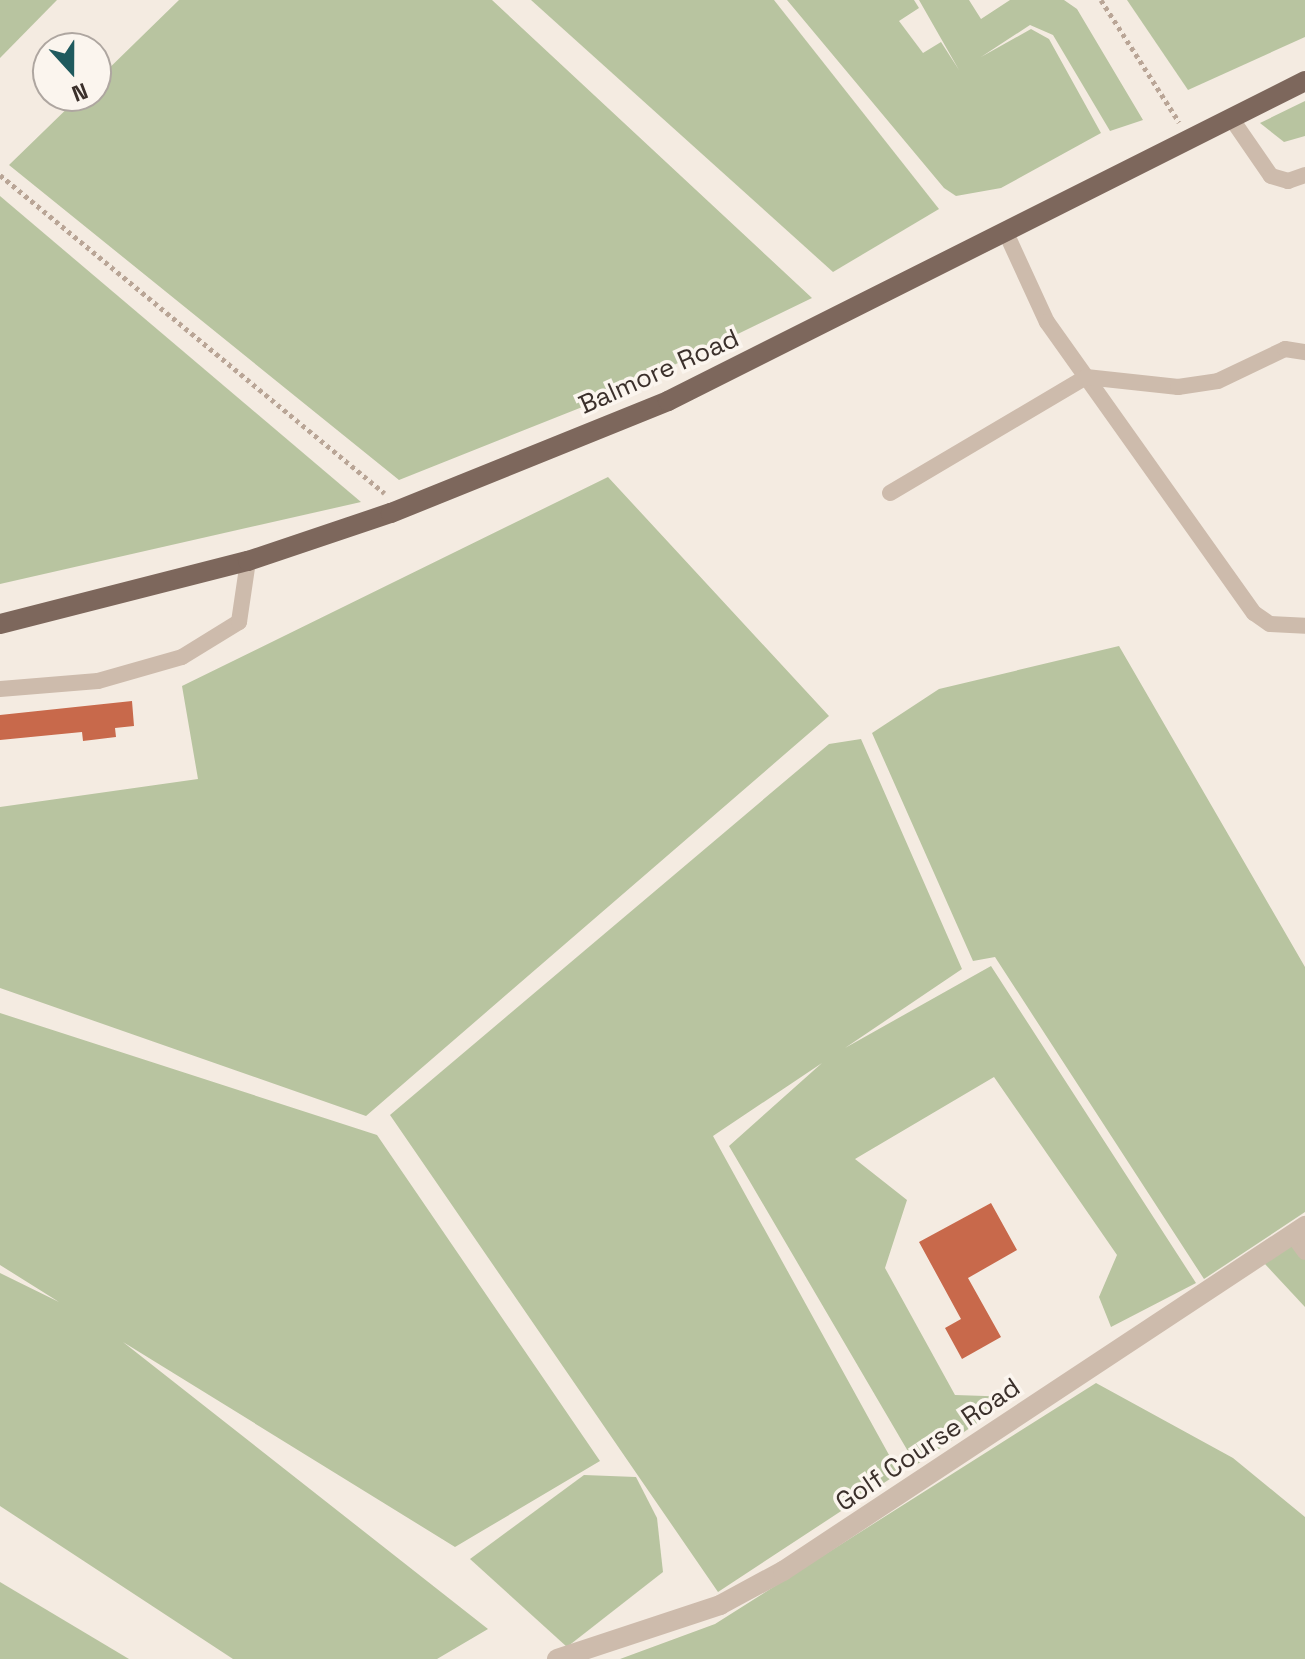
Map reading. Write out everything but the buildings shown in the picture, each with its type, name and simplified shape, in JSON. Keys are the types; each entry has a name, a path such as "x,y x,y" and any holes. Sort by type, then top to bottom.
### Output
{"main road":[{"name":"Balmore Road","path":"0,624 248,561 403,508 668,401 1305,81"}],"street":[{"name":"Golf Course Road","path":"557,1659 720,1605 783,1571 1298,1230"}],"lane":[{"path":"1231,118 1271,176 1288,181 1305,175"},
{"path":"1006,233 1047,322 1254,613 1270,624 1305,626"},
{"path":"890,493 1086,377 1178,387 1218,381 1285,349 1305,352"},
{"path":"0,689 98,681 182,657 239,622 248,561"},
{"path":"1298,1230 1305,1252"}],"path":[{"path":"1101,0 1190,139"},
{"path":"0,175 403,508"}],"green space":[{"path":"0,0 57,0 0,58"},
{"path":"179,0 492,0 812,298 610,396 399,480 9,165 64,112 112,112 112,65"},
{"path":"531,0 774,0 939,209 833,272"},
{"path":"787,0 914,0 919,8 899,21 923,53 941,42 959,70 919,0 969,0 981,19 1010,0 1064,0 1077,9 1143,120 1110,131 1053,35 1030,25 981,57 1031,29 1049,39 1101,133 1001,188 956,196 944,188"},
{"path":"1127,0 1305,0 1305,37 1188,90"},
{"path":"1305,101 1305,136 1284,142 1260,123"},
{"path":"0,196 361,502 0,584"},
{"path":"608,477 829,716 366,1116 0,988 0,807 198,779 182,686"},
{"path":"1119,646 1305,967 1305,1212 1204,1279 995,957 973,961 872,733 939,689"},
{"path":"861,739 962,969 845,1048 991,966 1196,1283 1111,1327 1099,1297 1117,1255 994,1077 855,1159 907,1200 885,1268 955,1395 1015,1397 916,1465 729,1146 822,1063 713,1136 899,1473 718,1592 390,1115 829,744"},
{"path":"0,1013 377,1135 600,1461 455,1547 123,1342 488,1629 437,1659 233,1659 0,1506 0,1273 59,1302 0,1265"},
{"path":"1305,1237 1305,1307 1264,1263"},
{"path":"1096,1383 1233,1458 1305,1517 1305,1659 620,1659 715,1624"},
{"path":"584,1475 636,1477 657,1518 663,1572 567,1647 470,1559"},
{"path":"0,1582 129,1659 0,1659"}]}
